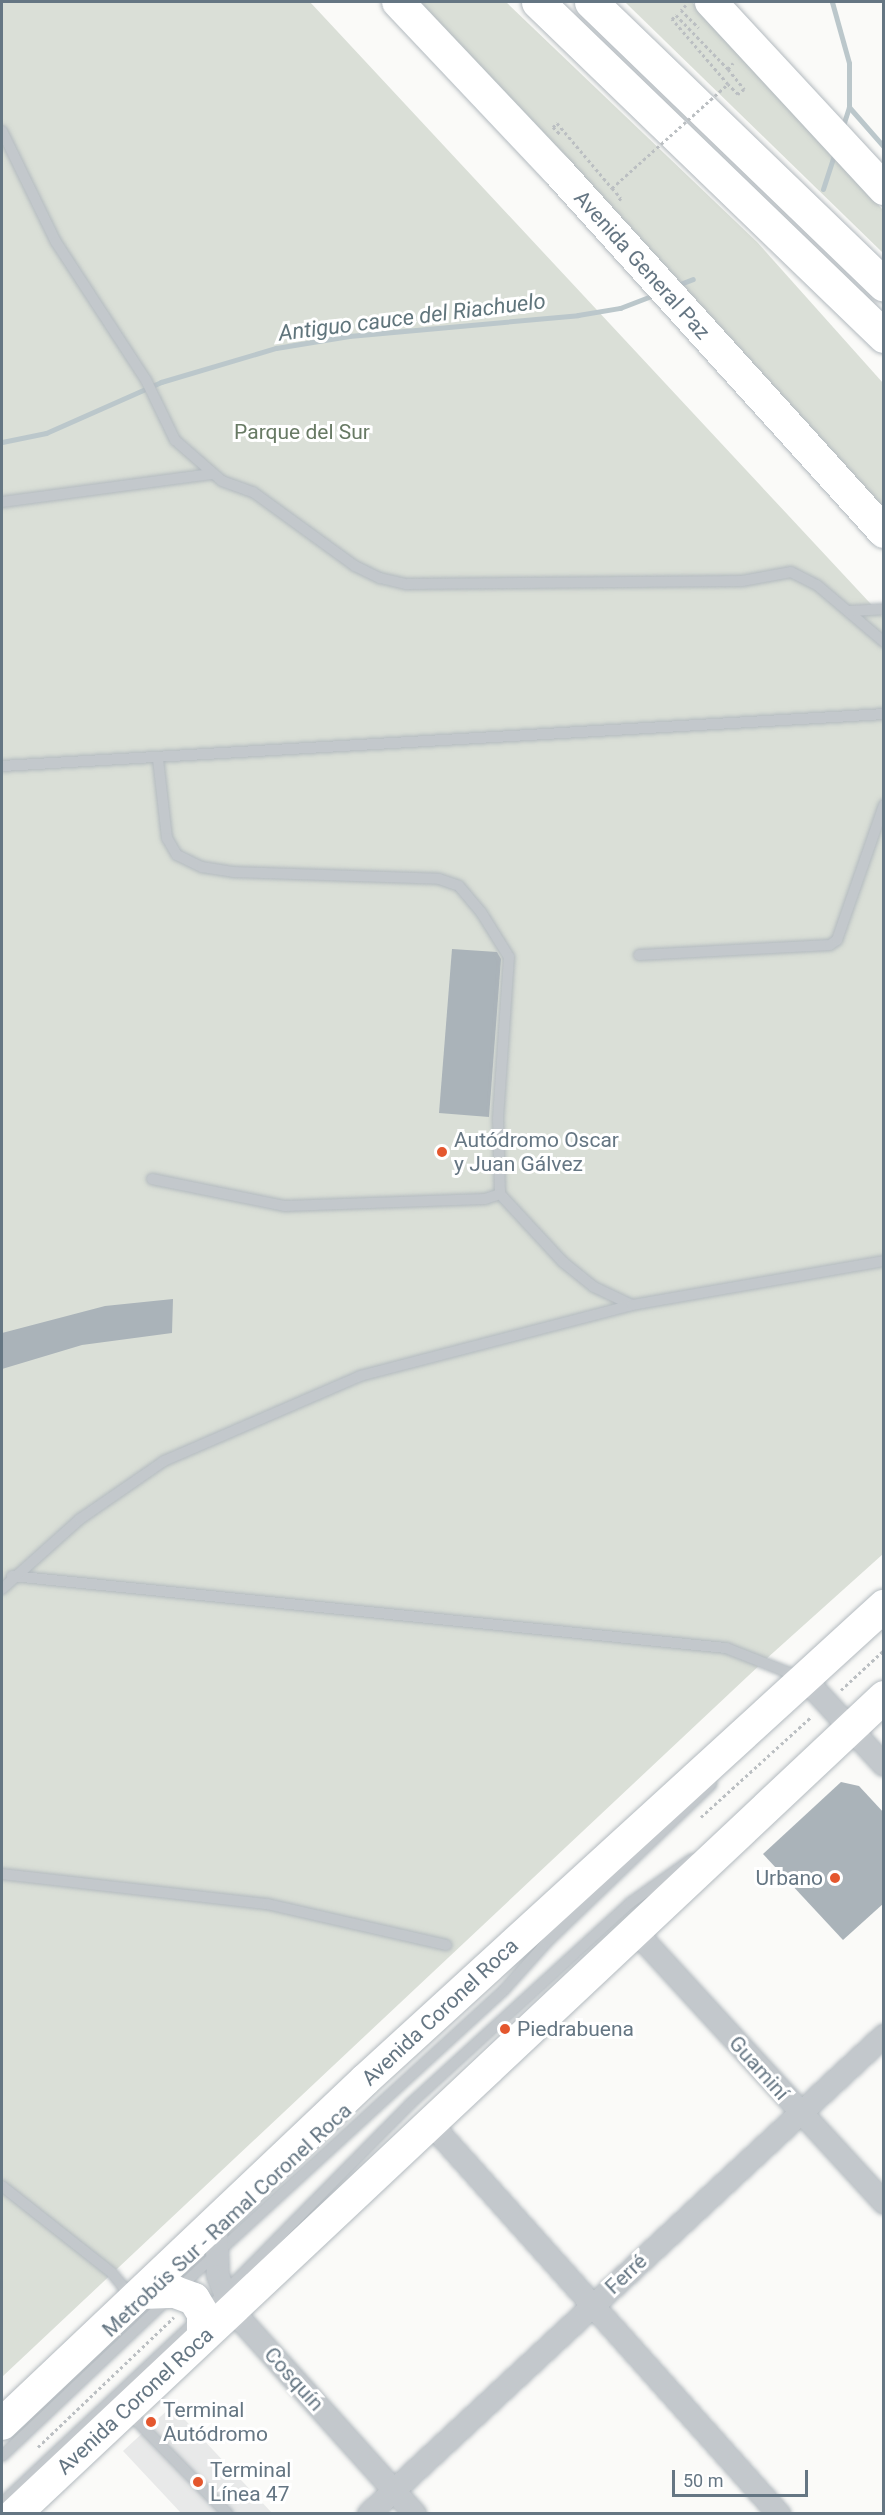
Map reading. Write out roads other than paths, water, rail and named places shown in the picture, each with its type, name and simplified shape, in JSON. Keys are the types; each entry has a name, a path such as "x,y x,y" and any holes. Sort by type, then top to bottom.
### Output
{"highway":[{"path":"538,2 884,336"},
{"path":"591,2 884,285"},
{"path":"795,249 884,358"}],"main road":[{"name":"Avenida General Paz","path":"398,2 643,265 884,532"},
{"path":"711,2 884,189"},
{"name":"Avenida Coronel Roca","path":"2,2424 216,2224 365,2080 884,1606"},
{"name":"Avenida Coronel Roca","path":"20,2508 126,2411 215,2313 431,2124 636,1932 760,1810 884,1697"},
{"path":"138,2297 175,2292 194,2299 215,2313"}],"street":[{"path":"804,1678 884,1765"},
{"name":"Guaminí","path":"636,1932 884,2203"},
{"name":"Ferré","path":"369,2514 884,2036"},
{"path":"431,2124 779,2514"},
{"path":"215,2313 216,2224"},
{"name":"Cosquín","path":"215,2313 395,2490 416,2514"}],"lane":[{"path":"2,131 56,242 146,380 175,440 213,474 253,492 355,566 380,578 407,584 742,581 790,572 817,585 884,642"},
{"path":"2,502 213,474"},
{"path":"850,611 884,609"},
{"path":"2,766 158,759 884,714"},
{"path":"158,759 166,838 177,855 193,863 233,872 439,879 459,886 481,912 509,957 498,1117 500,1194 563,1262 594,1287 632,1305"},
{"path":"639,955 830,945 837,940 884,805"},
{"path":"152,1179 285,1206 485,1199 500,1194"},
{"path":"2,1589 12,1576 80,1519 175,1456 360,1376 632,1305 884,1261"},
{"path":"12,1576 726,1648 804,1678 767,1732"},
{"name":"Metrobús Sur - Ramal Coronel Roca","path":"2,2456 175,2292 504,1990 547,1942 724,1772"},
{"name":"Metrobús Sur - Ramal Coronel Roca","path":"20,2508 215,2313 397,2116 630,1903 760,1810"},
{"path":"2,1874 267,1904 446,1945"},
{"path":"2,2186 112,2273 138,2297"},
{"path":"126,2411 228,2514"}],"waterway":[{"name":"Antiguo cauce del Riachuelo","path":"832,2 849,63 849,107 842,128"},
{"path":"849,107 884,147"},
{"name":"Antiguo cauce del Riachuelo","path":"823,189 835,152"},
{"name":"Antiguo cauce del Riachuelo","path":"675,286 693,279"},
{"name":"Antiguo cauce del Riachuelo","path":"2,442 46,433 161,382 276,348 349,336 578,315 620,308 656,294"}],"place":[{"name":"Autódromo Oscar y Juan Gálvez","path":"442,1152"},
{"name":"Urbano","path":"835,1878"},
{"name":"Piedrabuena","path":"505,2029"},
{"name":"Terminal Autódromo","path":"151,2422"},
{"name":"Terminal Línea 47","path":"198,2482"}],"park label":[{"name":"Parque del Sur","path":"302,432"}]}
